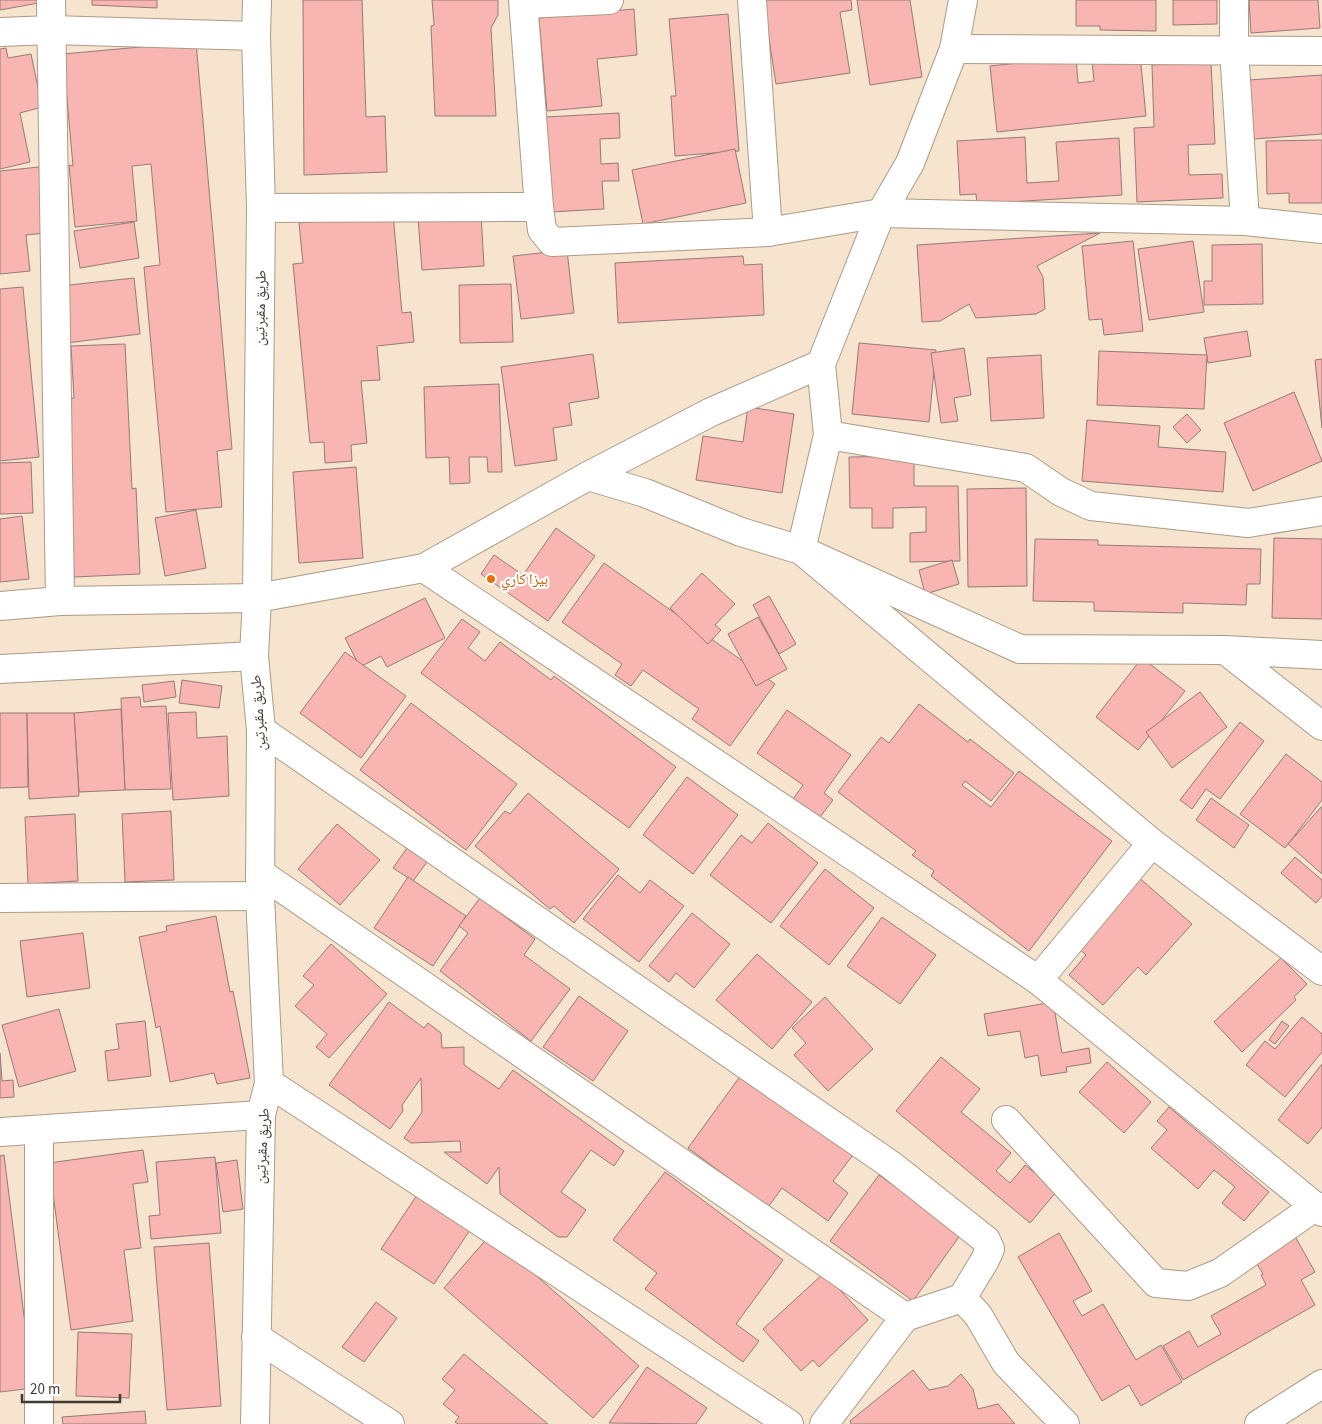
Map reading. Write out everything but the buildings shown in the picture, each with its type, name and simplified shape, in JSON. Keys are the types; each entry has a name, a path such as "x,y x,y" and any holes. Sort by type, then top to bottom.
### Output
{"street":[{"path":"51,0 60,601"},
{"name":"طريق مقبرتين","path":"255,1424 261,1115 269,1083 260,885 261,730 254,656 257,598 261,208 256,36 257,0"},
{"path":"609,0 523,2 539,207 542,230 552,242 768,232 882,213 1245,221 1322,229"},
{"path":"752,0 768,232"},
{"path":"801,550 828,435 821,364 882,213 910,163 954,49 963,0"},
{"path":"1234,0 1234,49 1245,221"},
{"path":"0,32 51,30 256,36"},
{"path":"954,49 1234,49 1322,51"},
{"path":"261,208 539,207"},
{"path":"0,606 60,601 257,598 424,568 588,476 711,412 821,364"},
{"path":"828,435 1026,468 1061,492 1091,506 1248,523 1322,511"},
{"path":"588,476 645,493 741,532 801,550 1020,648 1225,650 1322,655"},
{"path":"801,550 1152,843 1322,971"},
{"path":"424,568 1038,980 1319,1209 1220,1273 1188,1286 1156,1283 1006,1120"},
{"path":"1225,650 1322,726"},
{"path":"0,669 254,656"},
{"path":"261,730 891,1165 986,1240 990,1249 962,1298 905,1317 824,1424"},
{"path":"1038,980 1152,843"},
{"path":"0,898 260,885 905,1317"},
{"path":"269,1083 789,1424"},
{"path":"0,1132 261,1115"},
{"path":"39,1130 40,1424"},
{"path":"962,1298 978,1315 1006,1363 1065,1424"},
{"path":"256,1337 390,1424"},
{"path":"1259,1424 1322,1384"}],"place":[{"name":"بيزا كاري","path":"491,579"}]}
